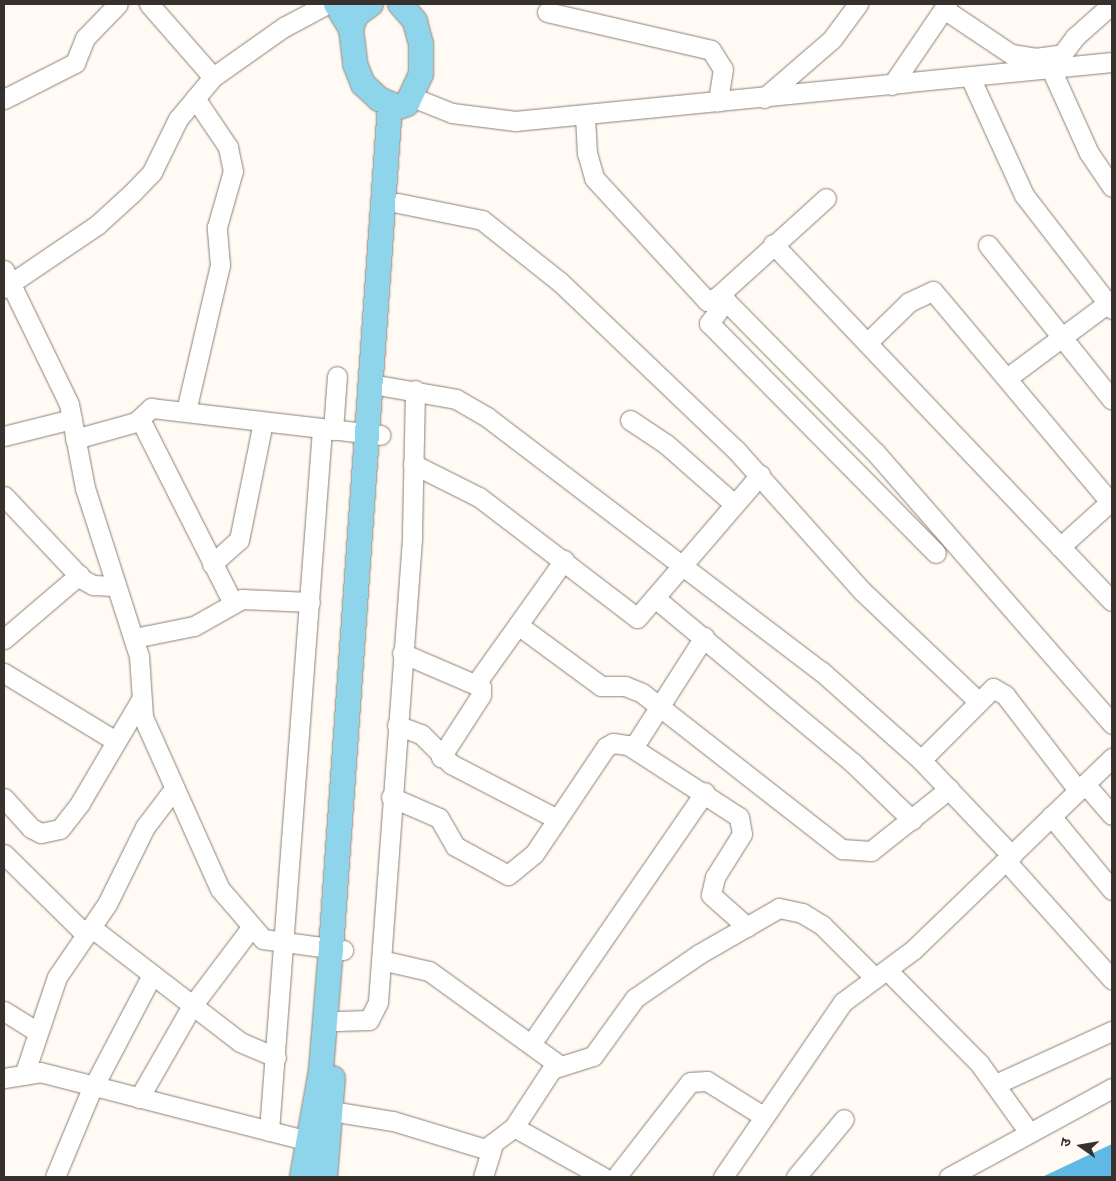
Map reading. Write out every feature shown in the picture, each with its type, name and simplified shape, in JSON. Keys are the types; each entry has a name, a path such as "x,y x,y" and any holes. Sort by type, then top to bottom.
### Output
{"main road":[{"path":"336,4 351,29"},
{"path":"371,4 356,16 351,29 350,47 363,84 403,102"},
{"path":"325,1177 319,1144 337,950 374,434 403,102 421,74 421,44 410,10"},
{"path":"374,434 383,386 398,203 403,102"},
{"path":"302,1177 319,1144 331,1111 337,1021 337,950"}],"street":[{"path":"4,99 75,63 85,38 118,4"},
{"path":"149,4 213,77"},
{"path":"327,4 284,27 213,77 178,119 152,172 132,194 96,225 6,280 64,390 114,586 134,638 140,701 174,789 220,890 250,929 263,939 284,945 337,950"},
{"path":"1051,69 1062,54 1112,4"},
{"path":"764,98 808,61 851,7"},
{"path":"892,85 946,7 1011,54 1035,58 1062,54"},
{"path":"546,12 711,50 723,69 718,102"},
{"path":"403,102 480,118 585,116 1112,62"},
{"path":"1051,69 1089,152 1112,187"},
{"path":"970,77 1024,195 1111,304 1007,378"},
{"path":"186,411 220,265 217,227 233,170 228,146 195,98"},
{"path":"585,116 587,153 594,178 703,298 711,301 723,298"},
{"path":"826,198 773,244 723,298 709,323 936,553"},
{"path":"398,203 470,216 495,228 560,282 760,474 862,591 977,700"},
{"path":"773,244 869,341 1112,601"},
{"path":"988,245 1060,339 1112,400"},
{"path":"869,341 909,302 933,291 1111,501 1060,547"},
{"path":"723,298 875,452 1112,724"},
{"path":"269,1131 310,602 328,429 337,376"},
{"path":"383,386 415,390 468,404 821,671 921,760 949,789 1112,979"},
{"path":"337,1021 369,1020 376,1014 402,653 413,464 415,390"},
{"path":"75,439 140,419 150,408 374,434"},
{"path":"4,436 72,419"},
{"path":"140,419 232,603"},
{"path":"630,420 666,444 734,504"},
{"path":"212,564 239,540 263,422"},
{"path":"413,464 479,497 564,560 631,618 642,615 681,565 760,474"},
{"path":"7,506 92,586 114,586"},
{"path":"477,682 564,560"},
{"path":"4,639 79,575"},
{"path":"134,638 194,626 232,603 252,598 310,602"},
{"path":"655,598 853,763 912,820"},
{"path":"518,625 601,686 633,688 661,706 842,849 871,850 912,820 949,789"},
{"path":"633,748 704,637"},
{"path":"402,653 477,682"},
{"path":"4,673 116,741"},
{"path":"441,757 481,695 477,682"},
{"path":"921,760 977,700 993,688 1005,695 1081,787 1112,815"},
{"path":"4,798 31,828 41,833 60,829 140,701"},
{"path":"397,725 421,734 441,757 557,819"},
{"path":"391,797 438,818 455,846 508,875 523,867 606,748 620,742 705,792 744,824 736,846 711,887 719,904 748,927"},
{"path":"723,1177 828,1020 852,994 881,974 1009,858 1112,758"},
{"path":"24,1075 36,1032 57,977 89,932 145,827 174,789"},
{"path":"531,1044 705,792"},
{"path":"1051,816 1112,890"},
{"path":"4,854 89,932 152,975 240,1042 276,1057"},
{"path":"483,1177 492,1148 514,1127 543,1077 559,1065 593,1056 635,998 699,954 779,908 802,913 822,925 881,974 996,1084 1028,1131"},
{"path":"139,1098 192,1006 250,929"},
{"path":"381,960 429,971 559,1065"},
{"path":"55,1177 94,1086 152,975"},
{"path":"4,1011 36,1032"},
{"path":"996,1084 1112,1031"},
{"path":"4,1078 40,1072 319,1144"},
{"path":"616,1177 690,1082 698,1079 718,1086 762,1116"},
{"path":"949,1177 1028,1131 1112,1088"},
{"path":"331,1111 393,1121 479,1148 492,1148"},
{"path":"796,1177 844,1119"},
{"path":"514,1127 603,1177"}],"water":[{"path":"1112,1144 1112,1177 1042,1177"}]}
